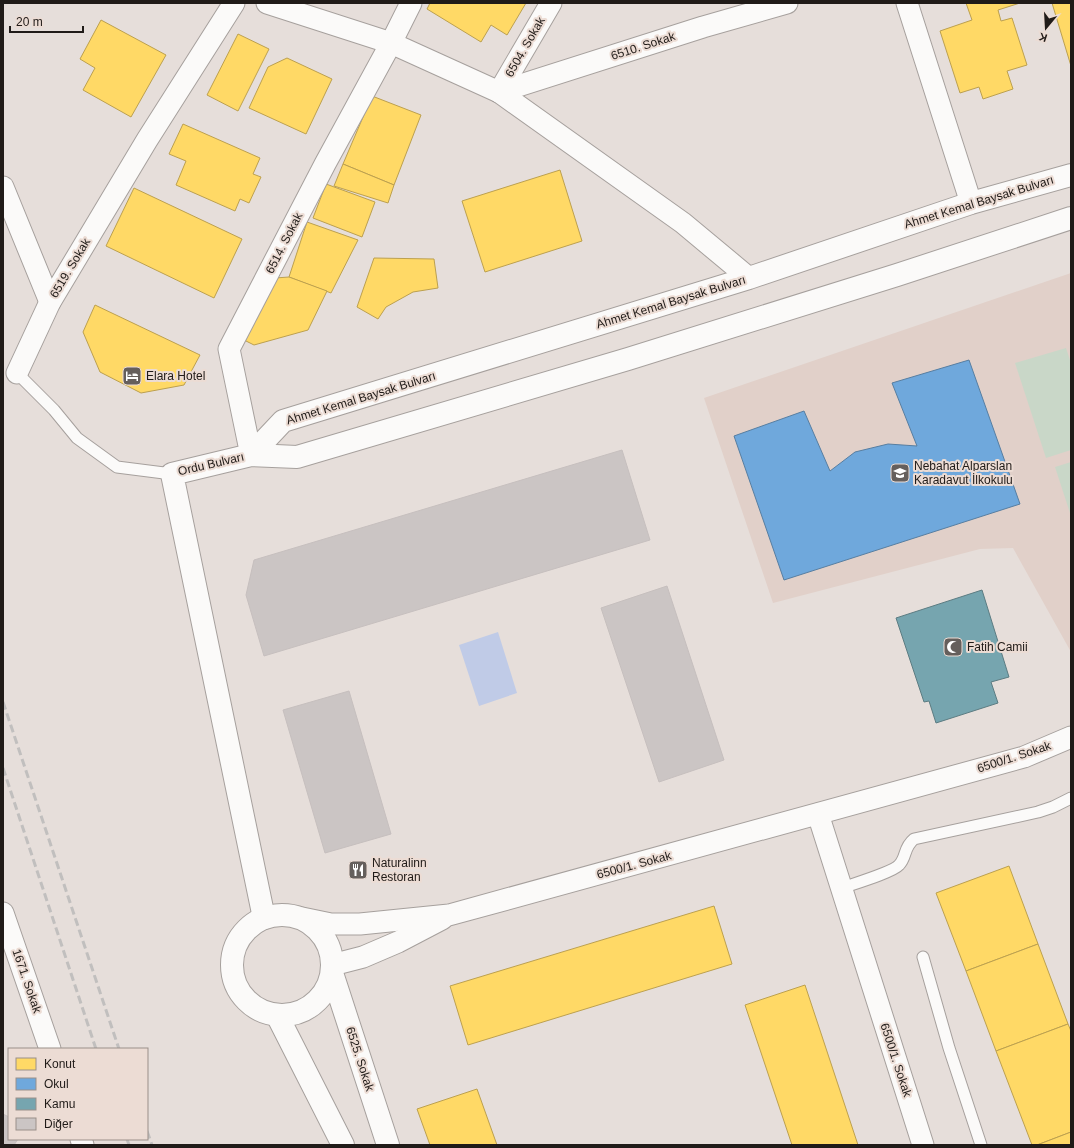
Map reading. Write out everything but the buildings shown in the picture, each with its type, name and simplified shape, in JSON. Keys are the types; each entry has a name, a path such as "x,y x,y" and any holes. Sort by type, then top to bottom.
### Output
{"street":[{"name":"6519. Sokak","path":"17,373 50,302 147,140 234,3"},
{"path":"267,3 391,43 499,92 683,223 749,278"},
{"name":"6514. Sokak","path":"251,455 229,349 411,3"},
{"name":"6504. Sokak","path":"499,92 551,3"},
{"name":"6510. Sokak","path":"499,92 703,27 787,3"},
{"path":"907,3 971,204"},
{"name":"Ahmet Kemal Baysak Bulvarı","path":"251,455 283,421 749,278 971,204 1071,175"},
{"path":"3,187 50,302"},
{"path":"251,455 297,457 636,356 889,278 1071,218"},
{"name":"Ordu Bulvarı","path":"172,474 251,455"},
{"path":"172,474 264,918"},
{"name":"6500/1. Sokak","path":"449,915 1024,757 1071,737"},
{"name":"6500/1. Sokak","path":"818,814 923,1145"},
{"path":"302,918 316,927 326,940 331,949 332,969 327,987 319,999 307,1008 293,1014 278,1017 249,1003 238,991 232,976 231,960 235,945 244,931 256,921 271,916 286,914 331,924 360,924 449,915"},
{"path":"332,969 363,958 398,942 449,915"},
{"name":"1671. Sokak","path":"5,927 50,1048"},
{"name":"6525. Sokak","path":"332,969 388,1145"},
{"path":"278,1017 343,1145"}],"lane":[{"name":"6519. Sokak","path":"17,373 54,410 77,438 117,467 172,474"},
{"path":"842,888 895,869 902,860 907,846 914,839 1038,812 1053,807 1071,798"},
{"path":"924,957 949,1048 981,1145"}],"shaded area":[{"name":"Nebahat Alparslan Karadavut İlkokulu","path":"1071,273 1071,652 1013,548 980,549 773,603 704,398"}],"green space":[{"path":"1066,348 1071,363 1071,450 1046,458 1015,363"},
{"path":"1071,462 1071,516 1055,467"}],"water":[{"path":"498,632 517,693 479,706 459,645"}],"railway":[{"path":"3,702 119,1048"},
{"path":"3,768 96,1048"},
{"path":"148,1134 152,1145"},
{"path":"127,1140 129,1145"}],"place":[{"name":"Elara Hotel","path":"132,376"},
{"name":"Nebahat Alparslan Karadavut İlkokulu","path":"900,473"},
{"name":"Fatih Camii","path":"953,647"},
{"name":"Naturalinn Restoran","path":"358,870"}]}
